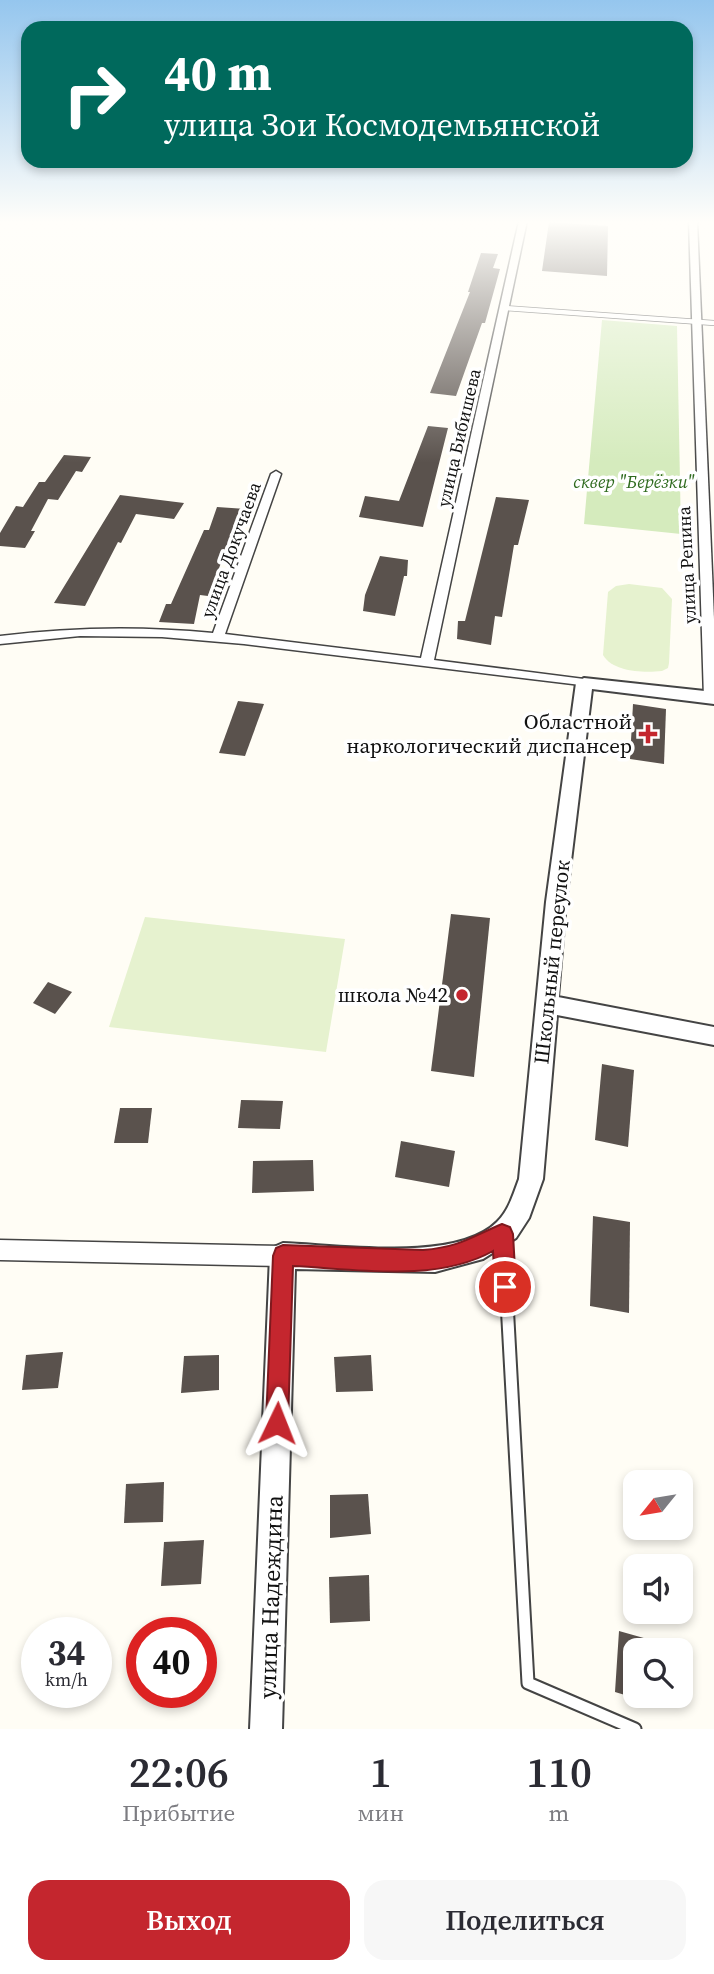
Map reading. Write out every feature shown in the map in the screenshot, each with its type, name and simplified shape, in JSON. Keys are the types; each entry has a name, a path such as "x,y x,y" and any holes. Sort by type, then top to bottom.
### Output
{"street":[{"name":"улица Бибишева","path":"427,663 507,302"},
{"name":"улица Репина","path":"695,302 713,698"},
{"name":"улица Докучаева","path":"218,637 276,474"},
{"path":"0,640 26,635 106,632 218,637 713,698"},
{"name":"Школьный переулок","path":"502,1234 514,1221 531,1179 556,902 584,683"},
{"path":"547,1004 714,1036"},
{"path":"0,1250 423,1261 473,1250 502,1234"},
{"name":"улица Надеждина","path":"266,1729 283,1256"}],"lane":[{"path":"506,308 714,323"},
{"path":"502,1234 528,1683 635,1729"}],"green space":[{"name":"сквер \"Берёзки\"","path":"602,320 677,326 681,534 584,524"},
{"path":"629,584 662,588 672,599 669,663 668,668 662,671 646,672 621,668 603,655 608,592 616,586"},
{"path":"145,917 345,939 326,1052 109,1027"}],"building":[{"path":"466,302 491,302 456,396 430,393"},
{"path":"428,426 448,428 423,527 359,517 365,496 399,501"},
{"path":"64,455 91,457 82,472 76,471 58,500 48,499 25,548 0,546 0,533 16,506 23,507 39,482 45,482"},
{"path":"120,495 184,503 174,519 136,514 121,543 118,542 85,606 54,603"},
{"path":"496,497 529,500 518,545 514,545 502,617 495,616 491,645 457,639 458,621 465,621"},
{"path":"217,507 246,509 240,525 236,525 208,596 200,595 194,624 159,622 166,604 171,604 204,530 209,530"},
{"path":"380,556 408,560 407,576 404,576 395,616 363,611 365,595"},
{"path":"238,701 264,704 245,756 219,753"},
{"name":"Областной наркологический диспансер","path":"633,704 666,709 664,764 630,759"},
{"name":"школа №42","path":"451,914 490,918 474,1077 431,1071"},
{"path":"48,982 72,992 55,1014 33,1003"},
{"path":"602,1064 634,1070 628,1147 595,1140"},
{"path":"241,1100 283,1101 280,1129 238,1128"},
{"path":"120,1108 152,1108 148,1143 114,1143"},
{"path":"401,1141 455,1151 449,1187 395,1177"},
{"path":"313,1160 314,1191 252,1193 253,1161"},
{"path":"593,1216 630,1222 629,1313 590,1306"},
{"path":"63,1352 58,1388 22,1390 26,1355"},
{"path":"219,1355 219,1390 181,1393 184,1356"},
{"path":"371,1355 373,1391 336,1392 334,1357"},
{"path":"164,1482 163,1522 124,1523 126,1484"},
{"path":"368,1494 371,1534 330,1538 330,1495"},
{"path":"204,1540 201,1584 161,1586 164,1542"},
{"path":"369,1575 370,1621 330,1623 329,1577"},
{"path":"619,1631 644,1638 623,1638 623,1694 615,1692"}],"place":[{"name":"Областной наркологический диспансер","path":"648,734"},
{"name":"школа №42","path":"462,995"}],"route":[{"path":"277,1423 283,1256 423,1261 473,1250 502,1234 505,1287"}]}
